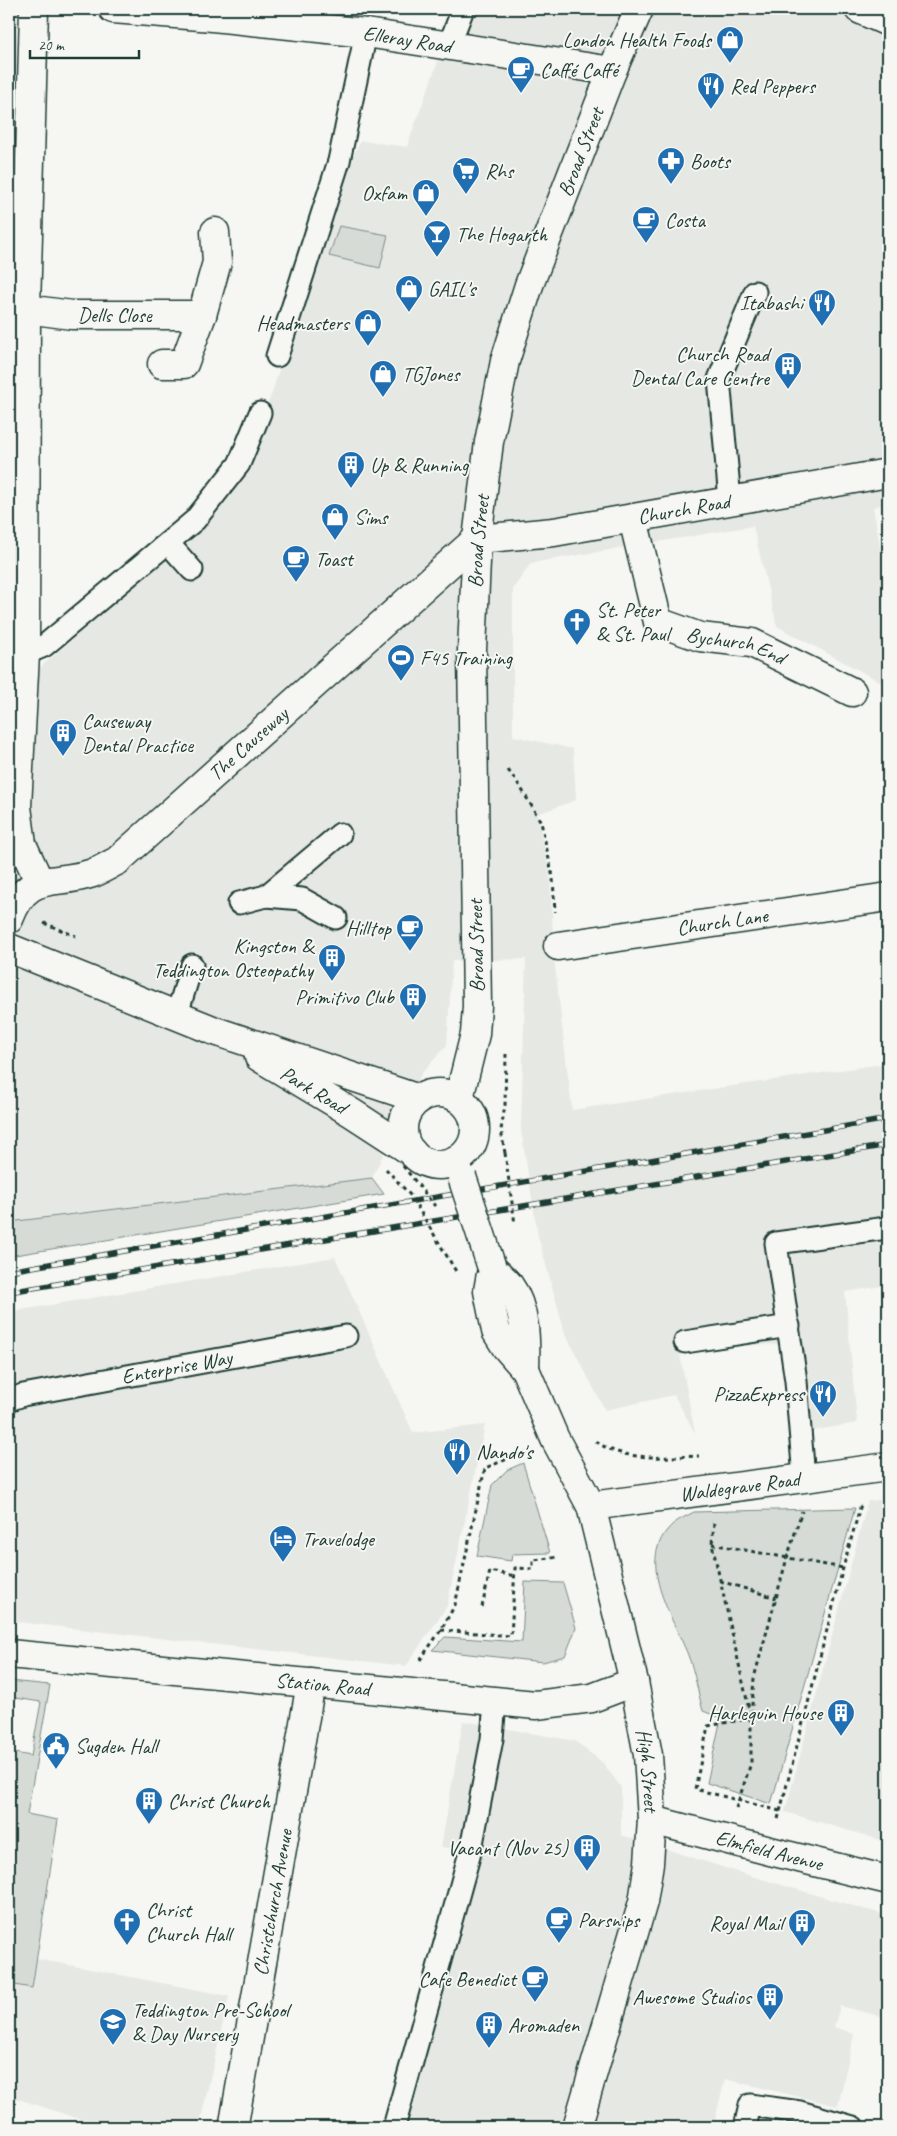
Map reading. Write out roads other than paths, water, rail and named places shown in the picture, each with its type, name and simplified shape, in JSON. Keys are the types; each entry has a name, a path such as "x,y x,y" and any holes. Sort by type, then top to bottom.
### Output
{"main road":[{"path":"34,9 26,308 25,654 17,807 22,844 40,883"},
{"name":"Elleray Road","path":"113,9 366,33 612,71"},
{"name":"Broad Street","path":"459,1098 475,1034 477,1006 471,667 477,539 485,464 505,361 529,285 612,71 640,9"},
{"path":"859,9 888,22"},
{"path":"162,364 184,364 202,315 217,262 215,232"},
{"name":"Dells Close","path":"26,308 72,315 202,315"},
{"name":"Church Road","path":"477,539 554,532 888,473"},
{"name":"Bychurch End","path":"633,519 658,622 700,637 752,643 852,692"},
{"name":"The Causeway","path":"9,919 20,896 29,888 40,883 94,873 117,861 477,539"},
{"name":"Church Lane","path":"558,946 888,897"},
{"name":"Park Road","path":"9,948 177,1014 215,1031 419,1099"},
{"name":"Park Road","path":"215,1031 412,1152"},
{"path":"436,1093 450,1094 459,1098 469,1108 476,1129 474,1140 458,1169 447,1165 430,1164 419,1159 405,1141 403,1128 406,1115 419,1099 436,1093"},
{"name":"High Street","path":"458,1169 492,1268 508,1284 516,1296 526,1337 525,1369 547,1421 591,1506 634,1682 648,1755 652,1820 649,1863 643,1902 577,2127"},
{"name":"Waldegrave Road","path":"591,1506 881,1468"},
{"name":"Station Road","path":"9,1654 536,1705 592,1698 634,1682"},
{"name":"Christchurch Avenue","path":"234,2123 311,1683"},
{"name":"Elmfield Avenue","path":"652,1820 888,1880"}],"lane":[{"path":"449,45 463,9"},
{"path":"277,356 339,161 366,33"},
{"path":"730,500 719,379 755,292"},
{"path":"25,654 44,646 195,520 239,464 260,413"},
{"path":"168,543 192,570"},
{"path":"266,896 340,834"},
{"path":"239,903 266,896 302,899 336,918"},
{"path":"177,1014 192,965"},
{"path":"804,1478 796,1381 776,1243 887,1228"},
{"path":"685,1342 789,1326"},
{"name":"Enterprise Way","path":"9,1400 23,1395 346,1336"},
{"path":"394,2127 471,1849 492,1739 495,1701"},
{"path":"745,2127 750,2105 800,2112 853,2127"}],"railway":[{"path":"9,1271 888,1119"},
{"path":"9,1292 888,1145"}],"place":[{"name":"London Health Foods","path":"730,64"},
{"name":"Caffé Caffé","path":"521,94"},
{"name":"Red Peppers","path":"711,110"},
{"name":"Boots","path":"671,185"},
{"name":"Rhs","path":"466,195"},
{"name":"Oxfam","path":"426,217"},
{"name":"Costa","path":"646,244"},
{"name":"The Hogarth","path":"437,258"},
{"name":"GAIL's","path":"409,313"},
{"name":"Itabashi","path":"822,327"},
{"name":"Headmasters","path":"368,347"},
{"name":"Church Road Dental Care Centre","path":"788,390"},
{"name":"TGJones","path":"383,398"},
{"name":"Up & Running","path":"351,489"},
{"name":"Sims","path":"335,541"},
{"name":"Toast","path":"296,583"},
{"name":"St. Peter & St. Paul","path":"577,646"},
{"name":"F45 Training","path":"401,682"},
{"name":"Causeway Dental Practice","path":"63,757"},
{"name":"Hilltop","path":"410,952"},
{"name":"Kingston & Teddington Osteopathy","path":"332,982"},
{"name":"Primitivo Club","path":"413,1021"},
{"name":"PizzaExpress","path":"823,1418"},
{"name":"Nando's","path":"457,1476"},
{"name":"Travelodge","path":"283,1563"},
{"name":"Harlequin House","path":"841,1737"},
{"name":"Sugden Hall","path":"56,1770"},
{"name":"Christ Church","path":"149,1825"},
{"name":"Vacant (Nov 25)","path":"587,1872"},
{"name":"Parsnips","path":"559,1944"},
{"name":"Christ Church Hall","path":"127,1946"},
{"name":"Royal Mail","path":"802,1947"},
{"name":"Cafe Benedict","path":"535,2003"},
{"name":"Awesome Studios","path":"770,2021"},
{"name":"Teddington Pre-School & Day Nursery","path":"113,2046"},
{"name":"Aromaden","path":"489,2049"}]}
